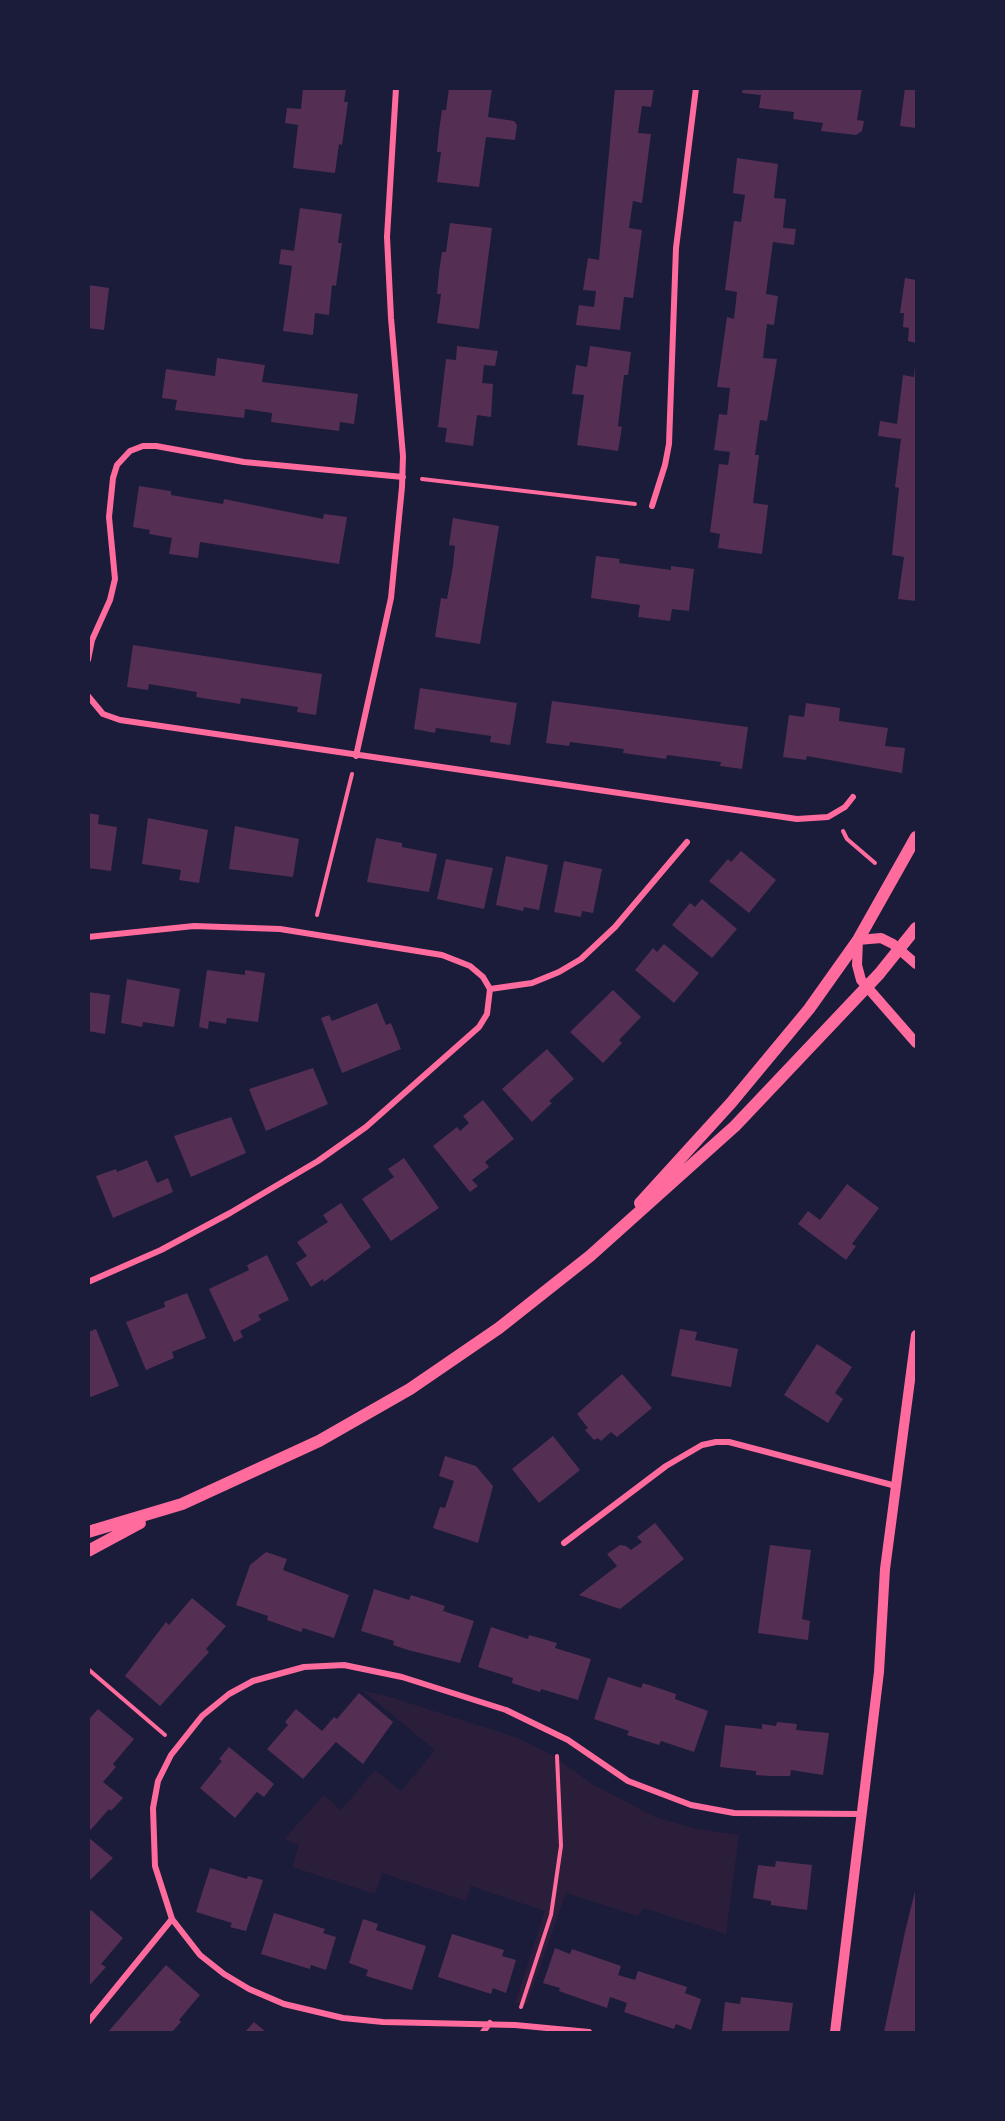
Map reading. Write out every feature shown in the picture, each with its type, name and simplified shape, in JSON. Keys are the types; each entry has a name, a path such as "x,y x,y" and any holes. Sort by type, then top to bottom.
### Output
{"main road":[{"path":"590,1257 778,1048 858,940 895,878 916,837"},
{"path":"88,1551 157,1513 264,1468 372,1412 499,1328 590,1257 735,1126 867,987 916,928"},
{"path":"88,1532 157,1513"}],"street":[{"path":"356,756 391,598 403,477 387,237 396,88"},
{"path":"652,506 669,444 675,248 696,88"},
{"path":"88,660 93,640 110,600 115,579 109,512 113,478 117,465 130,451 143,446 156,446 244,462 403,477"},
{"path":"88,696 103,714 120,720 797,819 814,819 834,814 845,807 853,797"},
{"path":"490,988 532,983 559,972 581,959 615,927 687,842"},
{"path":"88,937 169,928 226,925 313,934 442,955 470,966 483,977 490,988 487,1014 479,1027 358,1133 281,1184 222,1218 161,1250 88,1282"},
{"path":"916,964 900,949 881,938 858,940 858,972 867,987 916,1042"},
{"path":"835,2032 879,1672 884,1577 916,1341"},
{"path":"564,1543 666,1466 702,1445 716,1442 729,1442 896,1486"},
{"path":"589,2032 515,2025 373,2021 325,2015 284,2004 249,1989 224,1974 200,1955 172,1918 155,1866 153,1808 158,1781 178,1746 202,1716 229,1694 253,1681 282,1671 324,1664 374,1670 402,1677 506,1710 556,1734 628,1781 691,1805 734,1813 861,1814"},
{"path":"88,2022 172,1918"},
{"path":"483,2032 490,2024"}],"path":[{"path":"403,477 652,506"},
{"path":"313,934 356,756"},
{"path":"834,814 847,839 895,878"},
{"path":"88,1669 178,1746"},
{"path":"515,2025 551,1915 555,1892 561,1846 556,1734"}],"shaded area":[{"path":"363,1691 384,1695 518,1738 554,1756 592,1784 655,1817 697,1829 739,1835 726,1934 643,1908 638,1916 566,1893 527,2004 515,2003 545,1911 471,1886 466,1901 382,1873 375,1894 292,1867 299,1845 284,1839 324,1795 341,1810 375,1770 401,1791 435,1750"}],"building":[{"path":"303,88 346,88 344,102 348,102 342,145 339,144 335,173 293,168 298,125 285,123 287,108 301,109"},
{"path":"449,88 492,88 488,117 514,121 517,125 515,140 486,137 479,187 437,182 441,152 437,152 439,131 442,110 446,110"},
{"path":"615,88 654,88 651,107 642,106 638,133 651,134 642,203 633,201 629,228 642,230 633,298 624,297 620,330 576,325 579,305 594,307 596,291 583,290 588,258 599,260"},
{"path":"743,88 862,88 857,120 864,121 862,131 856,135 821,131 823,123 793,119 794,112 759,108 761,95 742,93"},
{"path":"905,88 916,88 916,128 900,126"},
{"path":"737,158 778,164 774,198 786,199 783,228 796,229 794,245 773,242 766,294 778,296 774,325 767,324 763,358 777,359 767,421 760,420 755,455 759,455 753,503 768,505 762,554 718,548 720,534 710,532 719,464 728,465 730,452 714,450 719,414 727,415 730,388 717,387 727,317 734,319 737,292 725,290 734,221 741,222 745,195 733,193"},
{"path":"300,208 342,214 338,243 342,243 336,286 332,285 329,315 315,313 313,335 283,331 292,266 279,264 281,249 294,251"},
{"path":"450,223 492,228 479,329 437,323 441,294 437,294 439,272 442,252 446,252"},
{"path":"905,278 916,280 916,343 908,341 909,328 903,327 904,313 900,313"},
{"path":"88,285 109,288 104,330 88,328"},
{"path":"457,346 498,351 495,366 484,365 482,383 493,384 491,417 477,415 473,446 445,442 447,428 438,427 446,359 456,360"},
{"path":"590,346 631,352 628,375 624,375 618,426 622,427 618,451 577,445 584,395 572,394 576,365 587,367"},
{"path":"217,358 265,365 262,382 358,394 354,424 340,422 339,431 271,422 272,413 245,409 244,418 175,410 177,400 162,398 166,369 215,376"},
{"path":"915,365 916,601 898,599 904,557 892,555 899,488 895,487 901,439 878,436 880,421 897,424 903,375 914,377"},
{"path":"139,486 171,491 171,495 223,504 224,499 323,519 324,514 347,517 339,564 200,542 198,558 169,554 172,538 149,534 150,530 133,527"},
{"path":"453,518 499,526 480,644 435,637 441,598 447,599 453,566 455,546 449,545"},
{"path":"596,556 620,559 619,563 671,570 671,566 694,569 689,611 672,609 670,621 638,617 640,605 591,598"},
{"path":"133,645 322,674 316,715 297,712 298,707 241,698 240,704 196,697 197,692 149,684 148,690 127,687"},
{"path":"420,688 517,703 510,745 490,742 491,736 436,728 435,733 414,729"},
{"path":"552,701 748,727 742,769 720,766 721,762 667,755 666,759 623,753 624,749 570,742 569,746 546,743"},
{"path":"806,703 840,708 839,721 888,728 885,746 905,748 902,773 807,756 806,760 783,757 789,715 804,717"},
{"path":"88,813 99,815 98,824 117,827 111,871 88,868"},
{"path":"148,818 208,830 199,883 179,880 181,870 142,864"},
{"path":"235,826 299,839 293,877 229,869"},
{"path":"376,838 402,843 402,847 437,854 429,892 367,882"},
{"path":"741,851 776,880 749,913 709,881 728,859 731,862"},
{"path":"506,856 548,865 539,910 524,907 523,911 496,905"},
{"path":"446,859 493,868 484,909 437,899"},
{"path":"564,861 602,869 593,913 582,911 581,917 554,912"},
{"path":"702,899 737,929 712,958 672,925 690,903 695,907"},
{"path":"664,944 699,973 674,1003 635,970 653,948 657,952"},
{"path":"207,970 245,975 245,970 265,973 258,1022 227,1018 226,1024 209,1021 208,1029 199,1027"},
{"path":"127,979 180,989 174,1027 143,1022 142,1027 121,1023"},
{"path":"613,990 641,1017 619,1040 622,1043 603,1063 570,1032"},
{"path":"88,992 110,995 105,1034 88,1031"},
{"path":"377,1003 386,1025 391,1023 401,1049 342,1073 321,1018 329,1015 332,1021"},
{"path":"547,1049 574,1079 549,1101 552,1103 532,1122 502,1089"},
{"path":"313,1068 328,1104 266,1131 249,1089"},
{"path":"483,1100 514,1139 485,1162 489,1167 472,1180 478,1186 470,1192 433,1146 457,1127 460,1131 469,1123 463,1116"},
{"path":"231,1117 246,1153 191,1177 174,1136"},
{"path":"404,1158 439,1208 391,1241 362,1199 394,1177 388,1169"},
{"path":"147,1160 157,1183 168,1178 173,1192 113,1218 96,1176 116,1169 117,1172"},
{"path":"847,1184 879,1208 852,1244 856,1246 846,1260 798,1224 808,1211 820,1220"},
{"path":"341,1203 371,1247 324,1282 323,1279 311,1287 296,1263 307,1256 297,1242 328,1222 323,1215"},
{"path":"267,1255 289,1300 258,1315 261,1320 240,1331 243,1337 234,1342 209,1289 249,1270 247,1265"},
{"path":"187,1293 206,1338 172,1352 174,1358 146,1370 126,1322 165,1307 164,1302"},
{"path":"96,1329 119,1386 88,1398 88,1332"},
{"path":"680,1329 697,1332 695,1340 738,1349 731,1387 671,1376"},
{"path":"817,1344 852,1367 835,1393 843,1399 828,1423 784,1395"},
{"path":"622,1374 652,1408 617,1437 611,1432 601,1441 598,1438 594,1440 585,1430 588,1428 577,1414"},
{"path":"553,1436 580,1470 539,1503 512,1469"},
{"path":"445,1456 476,1466 493,1486 478,1543 433,1528 440,1507 445,1508 454,1481 439,1476"},
{"path":"655,1523 684,1559 620,1609 579,1595 617,1566 607,1554 620,1545 631,1550 642,1542 637,1537"},
{"path":"770,1545 811,1550 802,1619 810,1621 808,1640 758,1633"},
{"path":"266,1552 287,1559 283,1570 349,1595 334,1638 303,1628 301,1632 267,1620 268,1616 236,1605 250,1565"},
{"path":"374,1589 409,1600 411,1595 445,1606 443,1611 474,1621 460,1663 408,1650 393,1645 394,1641 361,1631"},
{"path":"192,1598 226,1626 206,1649 209,1652 160,1706 125,1676 166,1622 169,1625"},
{"path":"491,1627 528,1639 529,1635 557,1643 555,1648 591,1659 578,1700 541,1689 540,1692 524,1687 512,1683 513,1678 478,1667"},
{"path":"608,1677 641,1688 643,1683 676,1694 675,1699 708,1711 694,1752 661,1741 659,1745 627,1735 629,1731 594,1719"},
{"path":"359,1693 393,1722 363,1764 336,1742 303,1779 267,1749 288,1725 285,1722 296,1709 322,1731 334,1717 337,1719"},
{"path":"98,1709 134,1739 113,1764 116,1767 103,1782 123,1798 111,1811 109,1809 88,1833 88,1720"},
{"path":"777,1722 797,1724 796,1730 829,1733 823,1775 791,1770 790,1776 756,1775 756,1771 720,1767 725,1725 762,1729 762,1724 776,1726"},
{"path":"229,1747 274,1784 264,1797 257,1792 235,1818 200,1788 222,1761 219,1759"},
{"path":"88,1837 113,1858 88,1882"},
{"path":"776,1861 812,1865 807,1910 771,1905 771,1901 753,1898 758,1865 775,1867"},
{"path":"210,1868 247,1879 248,1876 263,1880 246,1931 230,1927 232,1923 196,1912"},
{"path":"916,1887 916,2032 884,2032 905,1932"},
{"path":"91,1910 123,1938 101,1964 106,1967 88,1987 88,1913"},
{"path":"274,1913 325,1929 323,1933 336,1937 326,1970 311,1965 310,1969 261,1954"},
{"path":"363,1919 378,1924 376,1930 426,1946 412,1990 366,1976 368,1970 349,1963"},
{"path":"452,1934 504,1950 502,1956 516,1960 506,1993 493,1988 491,1994 438,1977"},
{"path":"555,1948 570,1954 572,1949 621,1966 618,1975 635,1980 638,1971 687,1987 685,1993 701,1999 691,2030 676,2024 674,2029 624,2012 627,2003 610,1997 607,2008 543,1983"},
{"path":"166,1965 200,1995 179,2020 181,2022 172,2032 108,2032"},
{"path":"741,1997 793,2003 789,2032 722,2032 725,2002 740,2004"},
{"path":"254,2022 266,2032 245,2032"}]}
